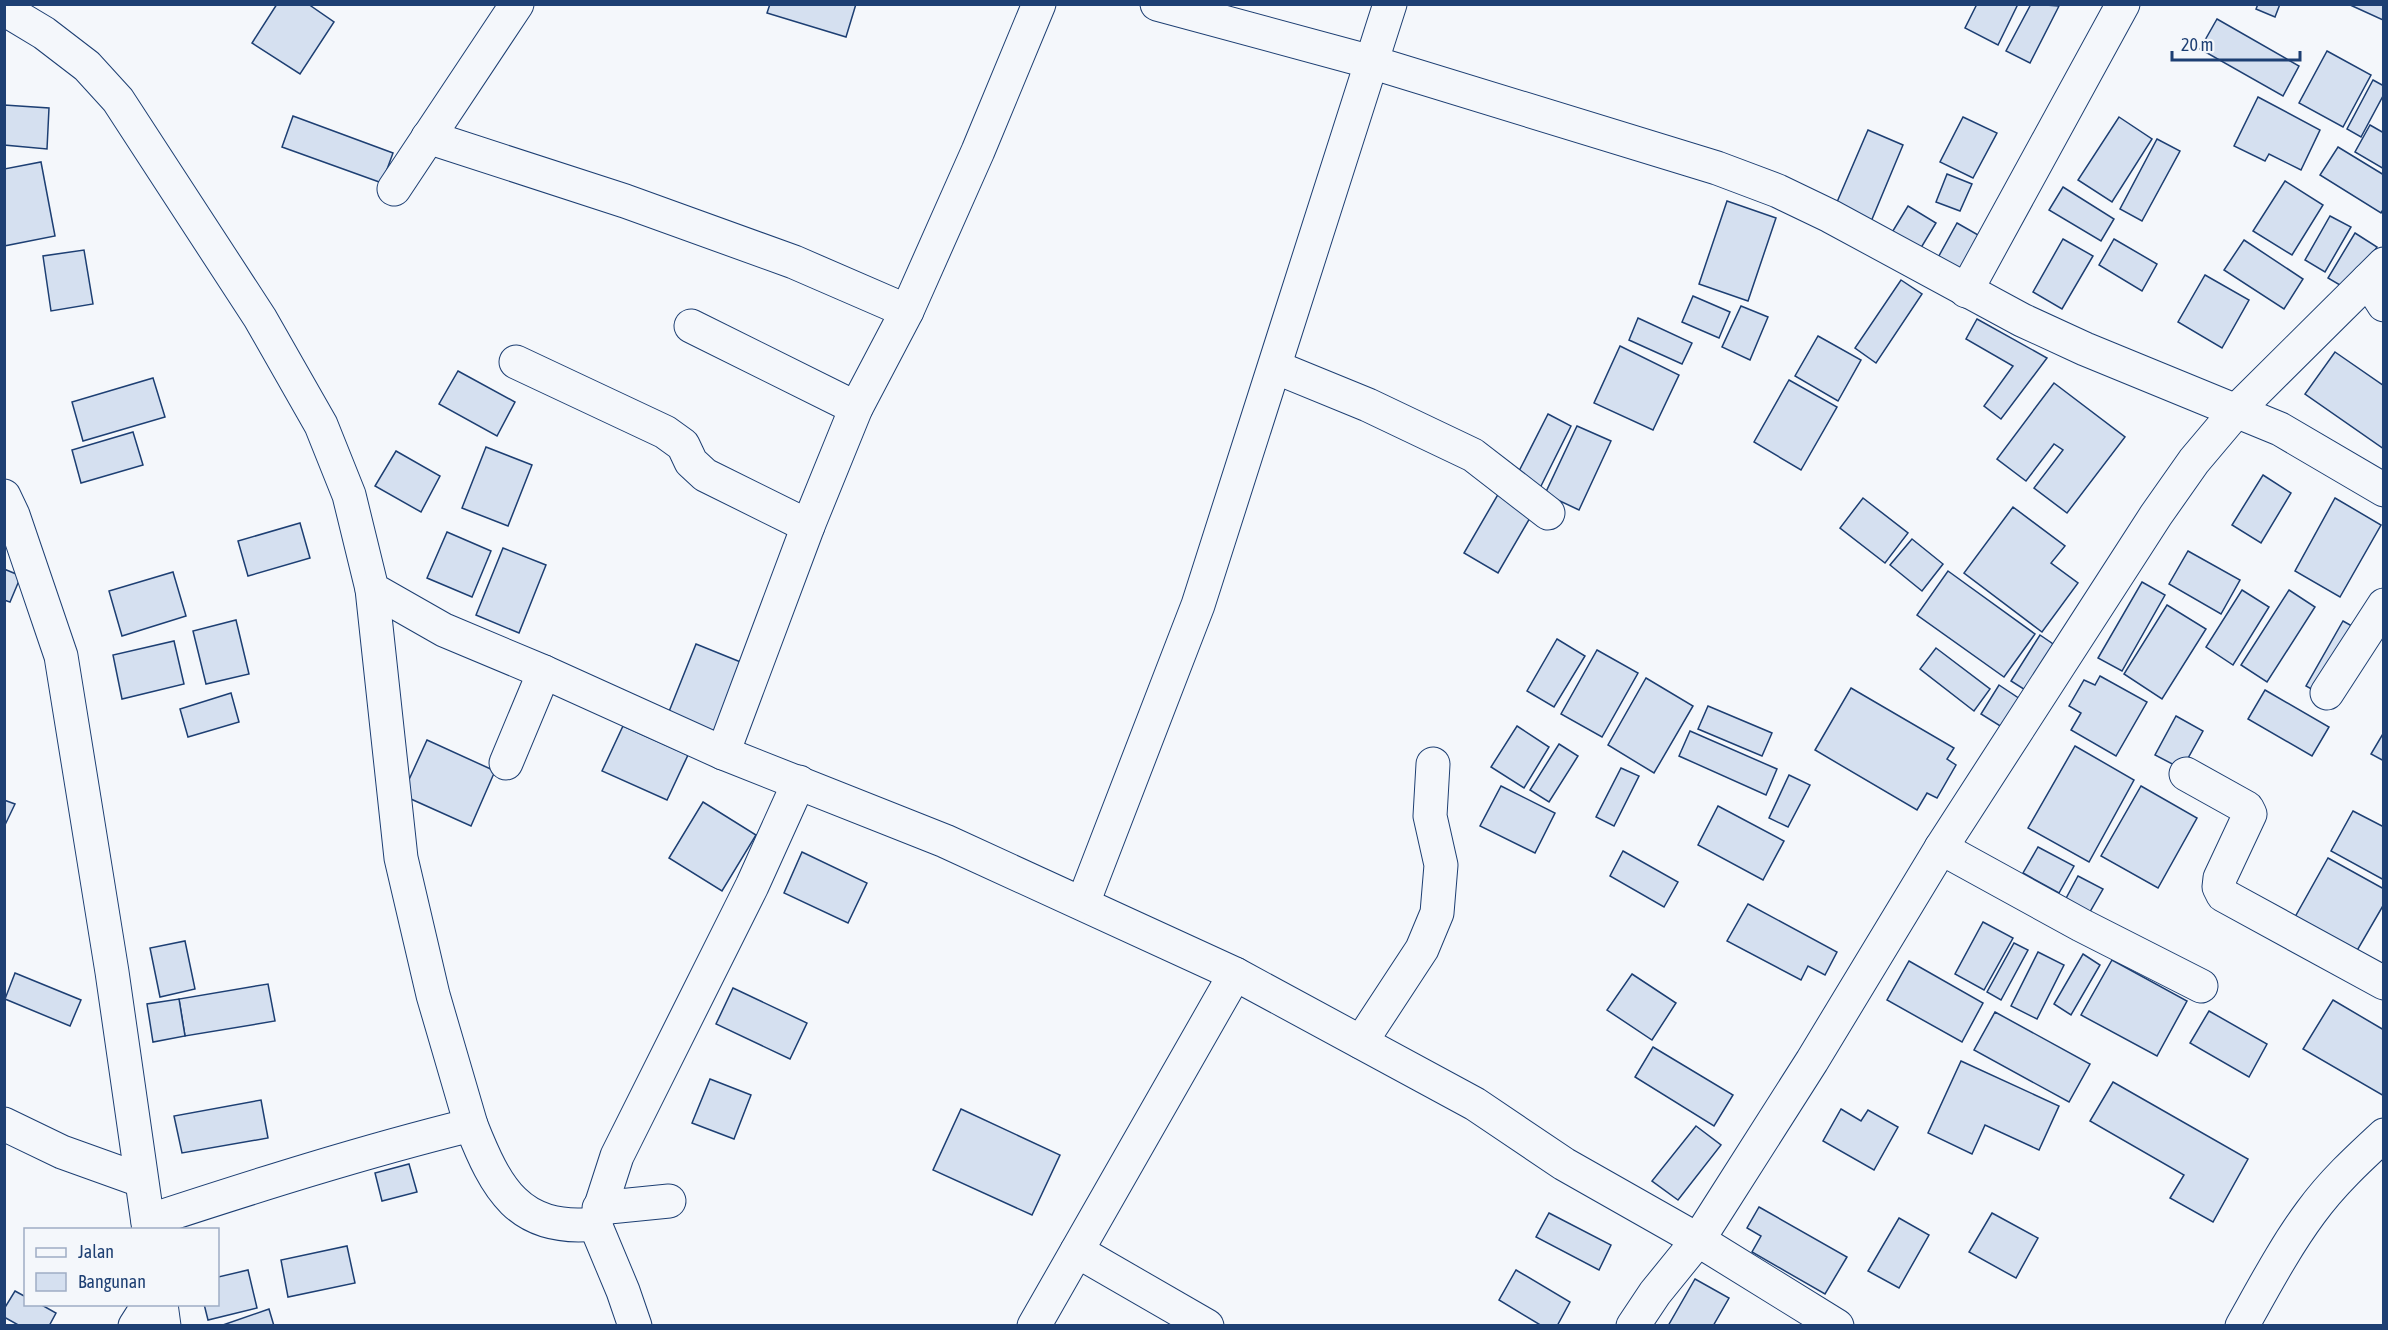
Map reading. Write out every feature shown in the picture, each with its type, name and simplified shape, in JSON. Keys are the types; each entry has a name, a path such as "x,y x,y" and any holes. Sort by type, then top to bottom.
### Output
{"street":[{"path":"394,189 517,4"},
{"path":"723,753 808,526 856,408 907,311 978,151 1039,4"},
{"path":"1157,4 1371,62 1717,168 1778,191 1830,216 1966,291 2085,349 2280,429 2384,490"},
{"path":"1083,903 1198,605 1390,4"},
{"path":"1966,291 2123,4"},
{"path":"4,9 44,33 87,66 118,100 260,318 321,425 349,495 372,589 401,858 433,995 471,1125 495,1180 513,1200 535,1217 552,1224 571,1226 597,1216 669,1201"},
{"path":"428,137 636,205 794,262 907,311"},
{"path":"1633,1326 1655,1293 1698,1240 1812,1061 1941,848 2156,515 2194,461 2237,410 2330,315 2378,283"},
{"path":"691,326 856,408"},
{"path":"516,362 665,432 683,445 691,462 705,475 808,526"},
{"path":"1275,367 1368,405 1473,455 1548,513"},
{"path":"7,510 60,656 112,972 148,1225 318,1167 471,1125"},
{"path":"372,589 425,620 723,753 945,841 1235,974 1475,1104 1564,1164 1698,1240 1837,1326"},
{"path":"2327,693 2384,605"},
{"path":"506,763 544,672"},
{"path":"1361,1042 1422,949 1437,913 1441,865 1430,816 1433,764"},
{"path":"2186,774 2247,808 2250,814 2220,878 2219,887 2223,895 2384,983"},
{"path":"634,1326 597,1216 617,1156 752,886 799,782"},
{"path":"1941,848 2081,925 2201,986"},
{"path":"1034,1326 1235,974"},
{"path":"4,1124 62,1152 140,1180"},
{"path":"2242,1326 2311,1211 2345,1171 2384,1135"},
{"path":"1077,1251 1207,1326"},
{"path":"135,1326 148,1306"},
{"path":"161,1306 164,1326"}],"building":[{"path":"277,4 308,4 334,22 300,74 252,43"},
{"path":"770,4 856,4 846,37 767,13"},
{"path":"1977,4 2018,4 1998,45 1965,28"},
{"path":"2031,4 2059,6 2030,63 2006,51"},
{"path":"2258,4 2280,4 2275,17 2256,9"},
{"path":"2348,4 2384,4 2383,20"},
{"path":"2217,19 2299,66 2283,96 2200,49"},
{"path":"2327,51 2371,75 2343,127 2299,103"},
{"path":"2373,80 2384,86 2384,94 2361,137 2347,129"},
{"path":"2258,97 2320,130 2301,170 2269,154 2265,161 2234,146"},
{"path":"4,105 49,108 47,149 4,145"},
{"path":"293,116 393,153 382,183 282,147"},
{"path":"1963,117 1997,133 1973,178 1940,162"},
{"path":"2119,117 2152,139 2112,202 2078,180"},
{"path":"2370,125 2384,133 2384,169 2355,152"},
{"path":"1868,130 1903,145 1870,224 1834,209"},
{"path":"2157,139 2180,151 2142,221 2120,209"},
{"path":"2338,147 2384,175 2384,208 2381,213 2320,175"},
{"path":"41,162 55,236 4,246 4,169"},
{"path":"1947,174 1972,184 1960,211 1936,202"},
{"path":"2285,181 2323,205 2292,255 2253,231"},
{"path":"2063,187 2114,219 2101,241 2049,210"},
{"path":"1727,201 1776,218 1748,301 1699,284"},
{"path":"1908,206 1936,223 1916,256 1888,239"},
{"path":"2330,216 2351,227 2325,272 2305,260"},
{"path":"1957,223 1987,240 1966,280 1935,263"},
{"path":"2355,233 2377,247 2350,291 2328,278"},
{"path":"2063,239 2093,256 2062,309 2033,292"},
{"path":"2114,239 2157,264 2142,291 2099,265"},
{"path":"2244,240 2303,279 2284,309 2224,270"},
{"path":"84,250 93,304 51,311 43,256"},
{"path":"2205,275 2249,300 2222,348 2178,322"},
{"path":"1901,280 1922,294 1876,363 1855,348"},
{"path":"1693,296 1730,312 1719,338 1682,322"},
{"path":"1741,306 1768,317 1750,360 1722,347"},
{"path":"1638,318 1692,343 1682,364 1629,340"},
{"path":"1977,319 2047,358 2001,419 1984,406 2013,366 1966,339"},
{"path":"1818,336 1861,360 1838,401 1795,376"},
{"path":"1620,346 1679,375 1653,430 1594,403"},
{"path":"2335,352 2384,386 2384,449 2305,394"},
{"path":"458,371 515,402 497,436 439,404"},
{"path":"153,378 165,417 83,441 72,402"},
{"path":"1789,380 1837,407 1801,470 1754,442"},
{"path":"2054,383 2125,437 2067,513 2034,488 2063,450 2054,444 2026,481 1997,459"},
{"path":"1548,414 1571,426 1540,488 1517,475"},
{"path":"1577,426 1611,441 1579,510 1545,494"},
{"path":"133,432 143,465 81,483 72,450"},
{"path":"486,447 532,465 508,526 462,508"},
{"path":"396,451 440,476 421,512 375,486"},
{"path":"2263,475 2291,493 2261,543 2232,525"},
{"path":"1500,491 1534,511 1498,573 1464,553"},
{"path":"1863,498 1908,533 1885,563 1840,528"},
{"path":"2335,498 2381,525 2340,597 2295,571"},
{"path":"2013,507 2065,546 2051,563 2078,583 2042,632 1964,573"},
{"path":"300,523 310,558 248,576 238,541"},
{"path":"447,532 491,551 472,597 427,578"},
{"path":"1912,539 1943,564 1922,591 1890,565"},
{"path":"503,548 546,565 519,633 476,615"},
{"path":"2188,551 2240,580 2221,614 2169,584"},
{"path":"4,569 21,576 10,602 4,600"},
{"path":"1948,571 2035,634 2004,677 1917,615"},
{"path":"173,572 186,616 122,636 109,591"},
{"path":"2142,582 2165,595 2122,671 2098,658"},
{"path":"2242,590 2269,607 2233,665 2206,647"},
{"path":"2289,590 2315,607 2267,682 2241,665"},
{"path":"2167,605 2206,629 2162,699 2124,674"},
{"path":"236,620 249,674 206,684 193,631"},
{"path":"2343,621 2359,630 2322,695 2306,686"},
{"path":"2040,635 2059,648 2030,693 2011,681"},
{"path":"1557,639 1585,656 1554,707 1527,691"},
{"path":"174,641 184,684 122,699 113,655"},
{"path":"696,644 743,663 715,733 668,714"},
{"path":"1936,648 1990,689 1974,711 1920,669"},
{"path":"1597,650 1638,673 1602,737 1561,714"},
{"path":"2100,676 2147,702 2116,756 2071,730 2081,713 2069,706 2084,680 2095,685"},
{"path":"1646,678 1693,706 1654,773 1608,745"},
{"path":"1999,685 2023,701 2005,729 1981,714"},
{"path":"1851,688 1954,748 1947,759 1956,765 1937,798 1927,793 1917,810 1815,750"},
{"path":"2265,690 2329,727 2312,756 2248,719"},
{"path":"231,693 239,722 188,737 180,709"},
{"path":"1708,706 1772,733 1762,756 1698,729"},
{"path":"2176,716 2203,731 2182,769 2155,755"},
{"path":"623,726 688,755 667,800 602,771"},
{"path":"1517,726 1549,747 1524,788 1491,767"},
{"path":"1690,731 1777,769 1766,795 1679,756"},
{"path":"2384,732 2384,761 2371,754"},
{"path":"427,740 495,771 471,826 402,795"},
{"path":"1559,744 1578,756 1549,802 1530,790"},
{"path":"2075,746 2134,780 2089,862 2028,828"},
{"path":"1621,768 1639,776 1614,826 1596,817"},
{"path":"1789,775 1810,785 1788,827 1769,818"},
{"path":"1501,786 1555,813 1535,853 1480,826"},
{"path":"2141,786 2197,818 2158,888 2101,856"},
{"path":"4,800 15,804 4,827"},
{"path":"703,802 756,835 722,891 669,858"},
{"path":"1718,806 1784,841 1763,880 1698,845"},
{"path":"2353,811 2384,827 2384,880 2331,851"},
{"path":"2038,847 2074,866 2059,893 2023,873"},
{"path":"1623,851 1678,882 1664,907 1610,876"},
{"path":"802,852 867,883 848,923 784,893"},
{"path":"2328,858 2384,889 2384,904 2351,961 2290,926"},
{"path":"2078,876 2103,889 2087,917 2063,904"},
{"path":"1748,904 1837,952 1825,975 1808,966 1801,980 1727,941"},
{"path":"1983,922 2013,938 1984,990 1955,974"},
{"path":"185,941 195,989 160,997 150,948"},
{"path":"2014,943 2028,950 2001,1000 1987,992"},
{"path":"2038,952 2064,965 2037,1019 2011,1006"},
{"path":"2083,954 2100,965 2071,1015 2054,1004"},
{"path":"2112,960 2187,1001 2157,1056 2081,1015"},
{"path":"1909,961 1983,1003 1962,1042 1887,1000"},
{"path":"15,973 81,1000 70,1026 5,999"},
{"path":"1632,974 1676,1003 1652,1040 1607,1010"},
{"path":"268,984 275,1021 185,1036 179,999"},
{"path":"733,988 807,1023 790,1059 716,1024"},
{"path":"179,999 185,1036 153,1042 147,1004"},
{"path":"2333,1000 2384,1030 2384,1096 2303,1049"},
{"path":"2209,1011 2267,1044 2249,1077 2190,1043"},
{"path":"1995,1012 2090,1064 2069,1102 1974,1050"},
{"path":"1653,1047 1733,1095 1714,1126 1635,1077"},
{"path":"1961,1061 2059,1106 2039,1150 1985,1125 1972,1154 1928,1133"},
{"path":"710,1079 751,1095 734,1139 692,1123"},
{"path":"2113,1082 2248,1159 2213,1222 2170,1198 2184,1175 2090,1121"},
{"path":"261,1100 268,1138 182,1153 174,1116"},
{"path":"961,1109 1060,1155 1032,1215 933,1170"},
{"path":"1841,1109 1861,1121 1868,1110 1898,1127 1874,1170 1823,1141"},
{"path":"1696,1126 1721,1145 1678,1200 1652,1181"},
{"path":"409,1164 417,1192 382,1201 375,1173"},
{"path":"1759,1207 1847,1257 1825,1294 1752,1252 1761,1236 1747,1228"},
{"path":"1549,1213 1611,1245 1599,1270 1536,1237"},
{"path":"1992,1213 2038,1238 2016,1278 1969,1252"},
{"path":"1899,1218 1929,1235 1899,1288 1868,1271"},
{"path":"347,1246 355,1283 288,1297 281,1260"},
{"path":"248,1270 257,1308 208,1320 204,1306 219,1306 219,1277"},
{"path":"1516,1270 1570,1302 1557,1326 1542,1326 1499,1300"},
{"path":"1695,1279 1729,1298 1713,1326 1668,1326"},
{"path":"15,1291 24,1296 24,1306 44,1306 56,1313 49,1326 20,1326 4,1317 4,1309"},
{"path":"269,1309 274,1326 220,1326"}]}
